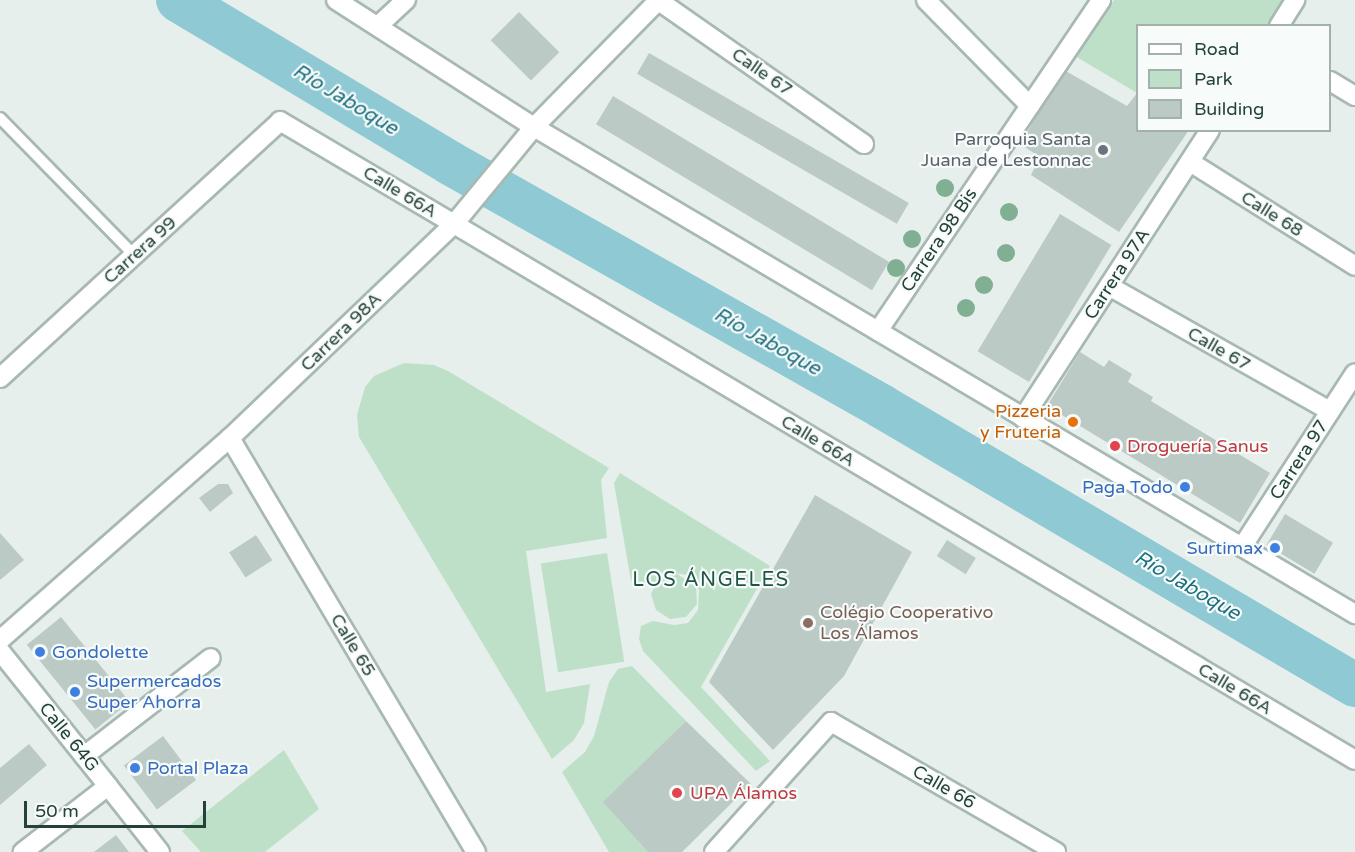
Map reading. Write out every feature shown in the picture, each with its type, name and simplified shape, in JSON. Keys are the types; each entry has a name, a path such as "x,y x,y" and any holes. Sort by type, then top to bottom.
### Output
{"street":[{"path":"336,0 379,25 529,133 878,331 1355,614"},
{"path":"379,25 406,0"},
{"name":"Carrera 98A","path":"0,640 230,438 454,224 529,133 659,0"},
{"name":"Calle 67","path":"659,0 864,144"},
{"path":"927,0 1030,106"},
{"name":"Carrera 98 Bis","path":"878,331 1101,0"},
{"path":"1280,24 1295,0"},
{"path":"1331,82 1355,96"},
{"name":"Carrera 99","path":"0,378 280,121"},
{"name":"Calle 66A","path":"280,121 1355,760"},
{"name":"Carrera 97A","path":"1023,417 1209,132"},
{"name":"Calle 68","path":"1190,162 1355,266"},
{"name":"Calle 67","path":"1109,286 1330,411"},
{"name":"Carrera 97","path":"1242,547 1355,373"},
{"name":"Calle 65","path":"230,438 477,852"},
{"name":"Calle 64G","path":"0,651 159,852"},
{"path":"84,756 211,658"},
{"name":"Calle 66","path":"714,852 831,722 1029,846 1056,852"},
{"path":"23,852 108,786"}],"lane":[{"path":"0,118 134,255"}],"green space":[{"path":"1114,0 1285,0 1269,24 1136,24 1136,92 1075,56"},
{"path":"404,363 434,365 448,371 609,468 601,480 607,538 526,551 546,692 590,684 584,723 574,740 552,759 359,437 357,415 365,387 374,376"},
{"path":"620,473 770,566 701,687 770,761 756,771 643,651 639,639 641,626 653,621 674,625 688,623 698,610 699,590 687,575 676,573 696,587 697,604 686,617 670,619 656,610 651,594 659,579 673,573 662,576 651,586 631,581 614,483"},
{"path":"607,553 624,662 558,672 541,563"},
{"path":"632,666 686,721 604,802 648,852 609,852 562,772 585,752 594,736 609,682 618,669"},
{"path":"284,750 319,809 265,852 201,852 182,831"}],"building":[{"path":"519,12 559,52 531,81 491,40"},
{"path":"649,53 909,203 897,224 637,74"},
{"name":"Parroquia Santa Juana de Lestonnac","path":"1064,70 1127,106 1136,94 1136,132 1188,132 1119,232 1031,175 1040,157 1020,144"},
{"path":"613,96 889,262 872,290 596,124"},
{"path":"1060,214 1111,245 1029,382 978,351"},
{"path":"1080,352 1104,367 1109,360 1132,374 1128,382 1153,397 1151,401 1270,473 1240,523 1047,406"},
{"path":"218,484 228,484 233,493 210,512 199,498"},
{"name":"Colégio Cooperativo Los Álamos","path":"815,495 912,552 844,676 773,750 709,682"},
{"path":"1285,514 1333,543 1314,574 1266,545"},
{"path":"0,533 24,560 0,580"},
{"path":"256,535 272,560 246,578 229,552"},
{"path":"947,540 976,558 966,574 937,556"},
{"path":"61,617 130,702 95,729 27,645"},
{"name":"UPA Álamos","path":"686,721 751,784 682,852 648,852 603,802"},
{"path":"163,736 196,780 157,809 124,765"},
{"path":"29,744 47,765 0,805 0,768"},
{"path":"116,835 129,852 94,852"}],"waterway":[{"name":"Río Jaboque","path":"178,0 450,163 881,406 1355,685"}],"place":[{"name":"Parroquia Santa Juana de Lestonnac","path":"1103,150"},
{"name":"Pizzeria y Fruteria","path":"1073,422"},
{"name":"Droguería Sanus","path":"1115,446"},
{"name":"Paga Todo","path":"1185,487"},
{"name":"Surtimax","path":"1275,548"},
{"name":"Colégio Cooperativo Los Álamos","path":"808,623"},
{"name":"Gondolette","path":"40,652"},
{"name":"Supermercados Super Ahorra","path":"75,692"},
{"name":"Portal Plaza","path":"135,768"},
{"name":"UPA Álamos","path":"677,793"}],"district":[{"name":"LOS ÁNGELES","path":"711,580"}]}
